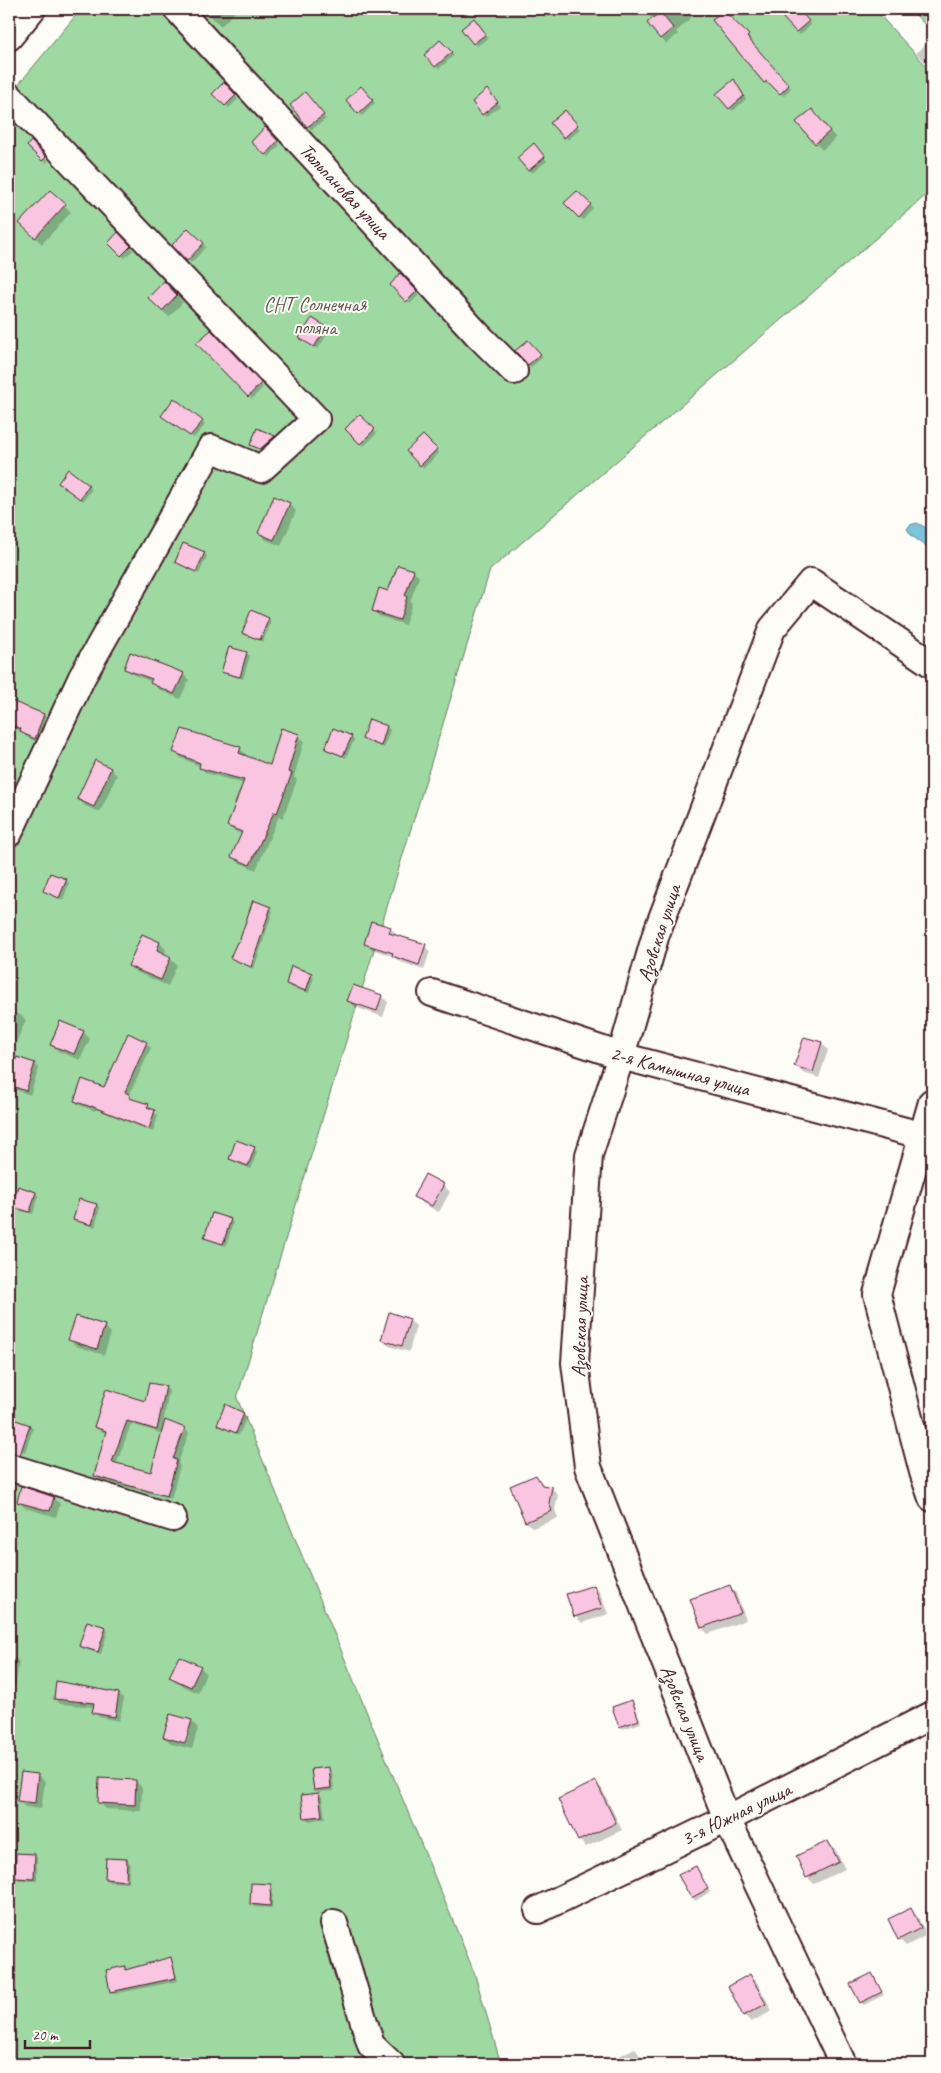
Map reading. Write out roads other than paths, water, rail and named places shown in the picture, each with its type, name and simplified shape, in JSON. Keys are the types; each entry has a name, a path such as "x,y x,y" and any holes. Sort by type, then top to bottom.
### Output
{"street":[{"path":"9,36 32,9"},
{"name":"Тюльпановая улица","path":"177,9 470,327 514,371"},
{"path":"9,96 316,419 262,469 211,448 82,677 9,834"},
{"name":"Азовская улица","path":"843,2064 727,1819 588,1467 576,1363 589,1155 622,1056 656,934 772,629 811,582 932,664"},
{"name":"2-я Камышная улица","path":"432,993 622,1056 928,1137"},
{"path":"932,1102 928,1137 877,1294 923,1472 932,1498"},
{"path":"9,1467 173,1518"},
{"name":"3-я Южная улица","path":"538,1910 727,1819 932,1714"},
{"path":"334,1923 371,2044 391,2064"}],"water":[{"path":"917,523 932,531 932,550 912,536 907,529 910,525"}],"park label":[{"name":"СНТ Солнечная поляна","path":"315,316"}]}
